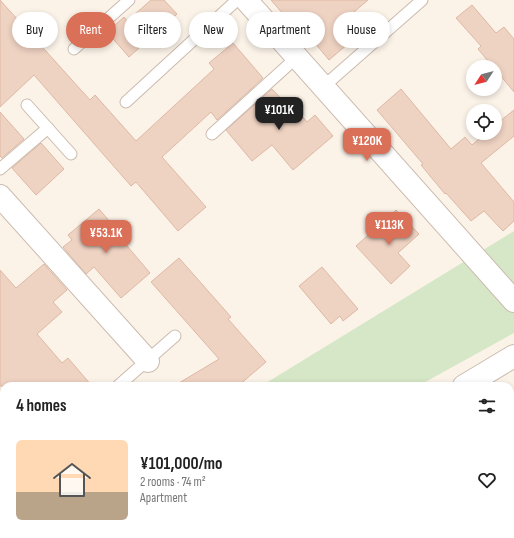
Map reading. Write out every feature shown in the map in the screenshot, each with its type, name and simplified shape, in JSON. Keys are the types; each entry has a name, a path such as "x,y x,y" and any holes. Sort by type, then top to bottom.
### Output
{"street":[{"path":"246,0 514,301"},
{"path":"0,196 148,360"},
{"path":"471,382 514,356"}],"lane":[{"path":"115,12 129,0"},
{"path":"126,102 237,0"},
{"path":"323,87 422,0"},
{"path":"212,134 297,57"},
{"path":"27,105 71,154"},
{"path":"0,169 48,128"},
{"path":"123,382 175,336"}],"green space":[{"path":"514,231 514,333 425,382 268,382"}],"building":[{"path":"0,0 12,13 12,48 43,48 90,100 95,95 136,141 214,69 209,63 227,48 237,48 263,78 217,120 211,112 162,157 206,207 178,231 136,182 131,186 34,75 0,107"},
{"path":"151,0 164,0 175,12 137,12"},
{"path":"271,0 368,0 354,12 333,12 333,48 343,48 329,60 319,48 325,48 325,12 281,12"},
{"path":"472,5 496,33 504,27 514,39 514,92 502,77 502,60 487,60 478,49 481,46 456,18"},
{"path":"124,17 124,48 139,48 129,57 116,42 116,24"},
{"path":"272,89 291,109 294,106 307,122 315,115 333,136 293,170 272,145 252,161 226,130"},
{"path":"401,89 451,149 465,137 466,140 472,145 478,140 502,140 502,119 514,110 514,136 481,163 514,202 514,221 503,231 484,211 471,221 446,193 445,194 421,165 423,164 377,110"},
{"path":"0,112 24,139 2,158 0,156"},
{"path":"41,143 64,169 36,195 12,168"},
{"path":"99,209 124,238 122,240 150,273 121,298 94,267 86,274 63,247 72,240 68,235"},
{"path":"396,210 419,234 398,253 410,266 391,284 356,246"},
{"path":"179,258 231,317 228,319 266,362 243,382 181,382 219,359 151,282"},
{"path":"44,264 67,290 53,302 62,312 37,334 62,363 68,358 89,382 0,382 0,270 16,288"},
{"path":"322,267 358,309 343,321 340,316 331,324 299,286"}]}
